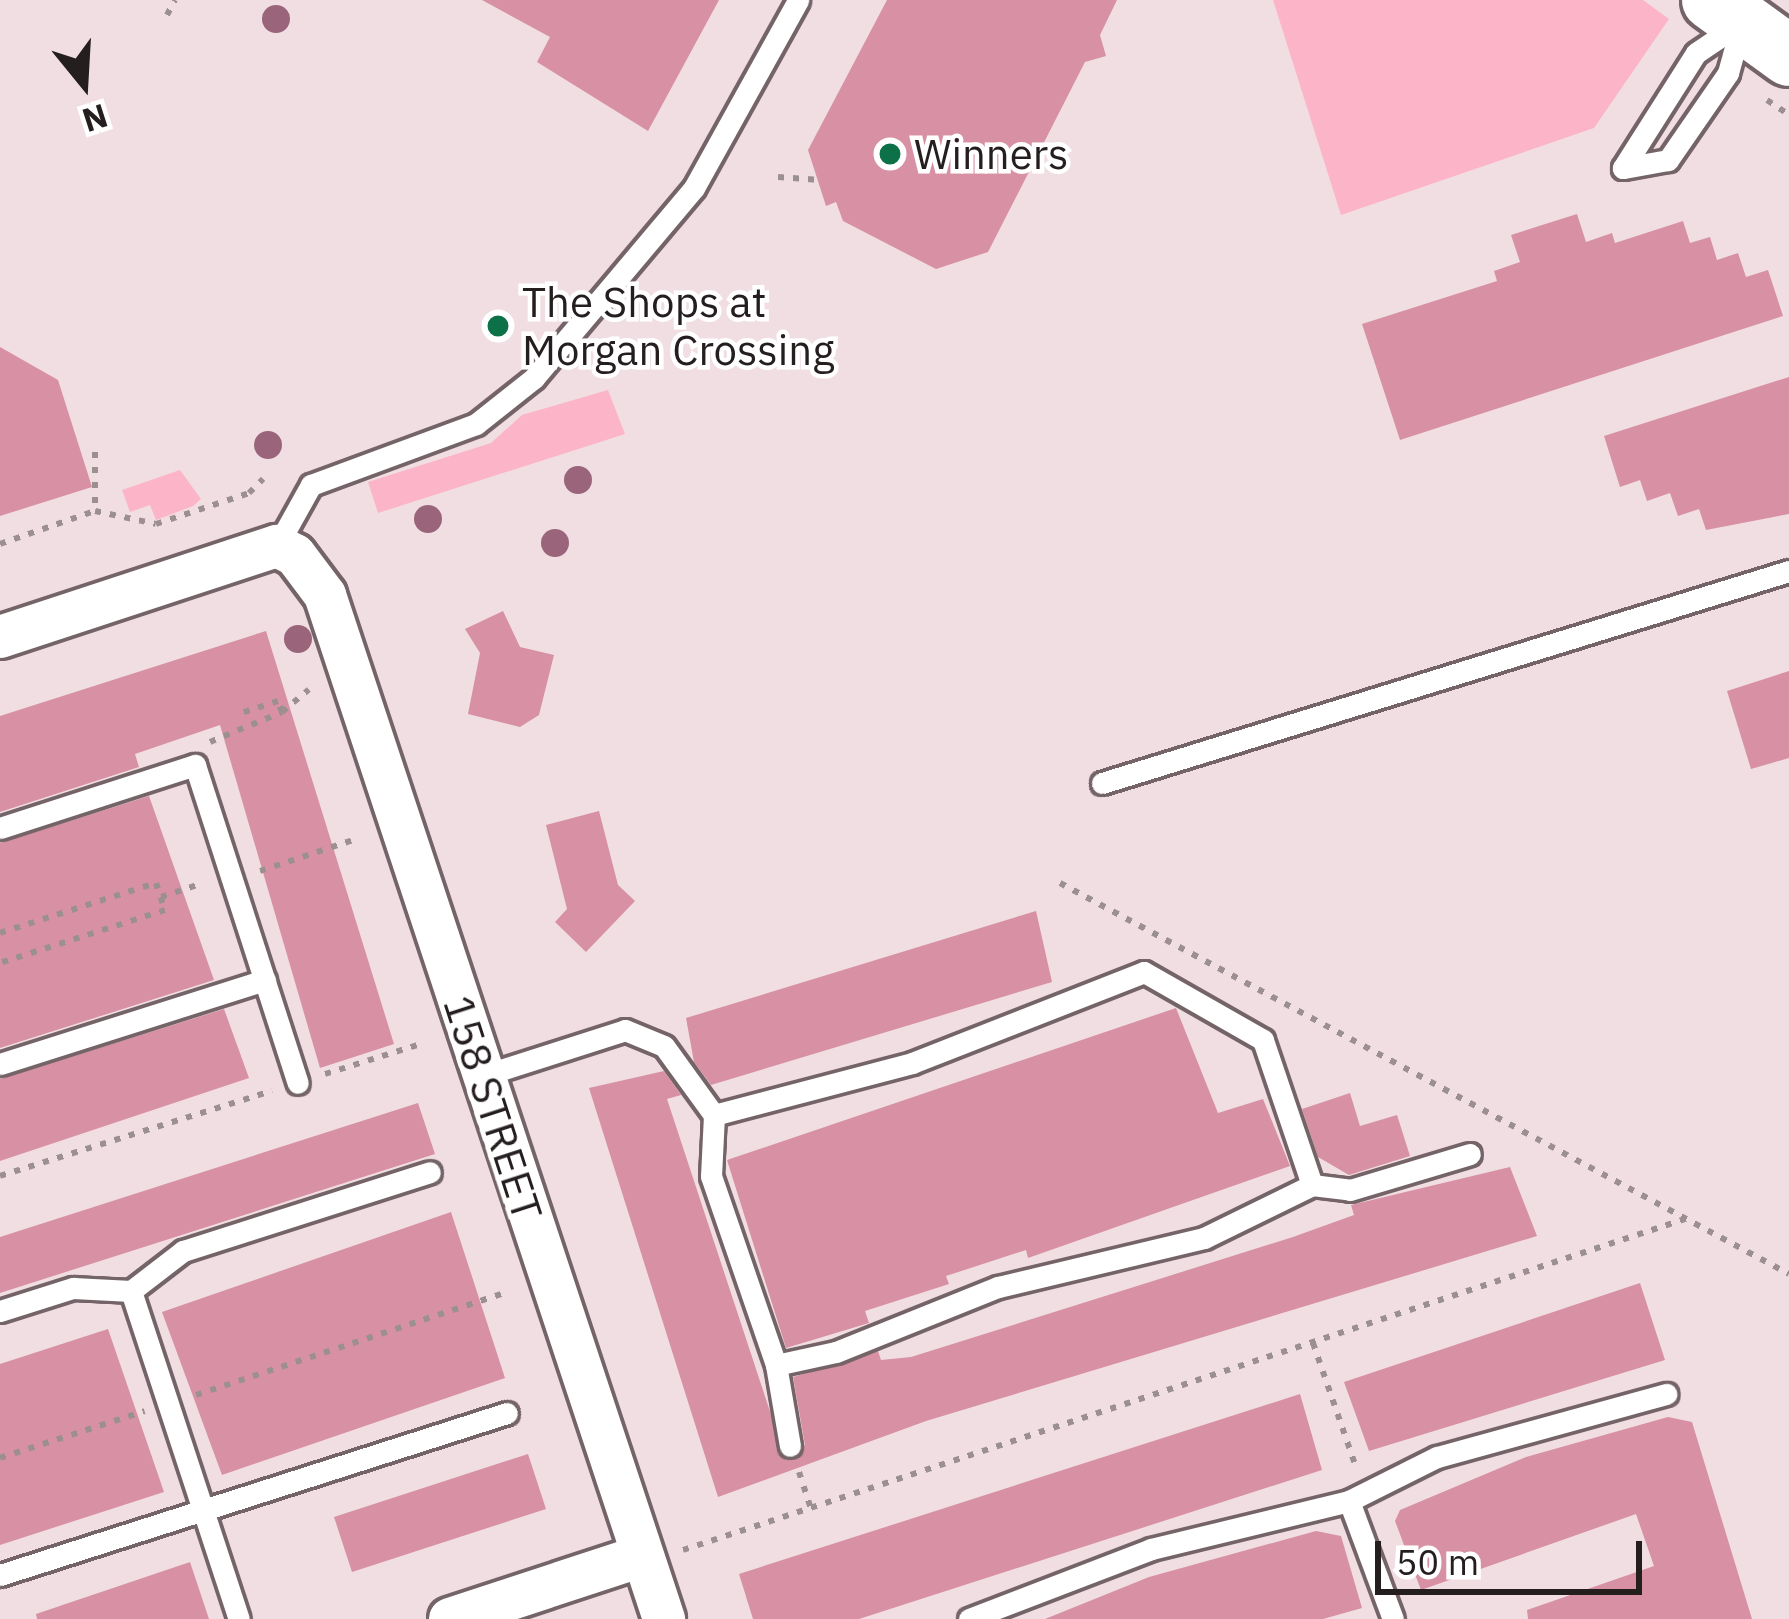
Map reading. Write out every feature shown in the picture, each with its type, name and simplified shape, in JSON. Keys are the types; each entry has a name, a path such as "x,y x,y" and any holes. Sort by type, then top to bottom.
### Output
{"street":[{"name":"158 STREET","path":"277,546 296,554 325,595 482,1076 659,1554 664,1619"},
{"path":"0,638 277,546"},
{"path":"450,1619 659,1554"}],"lane":[{"path":"277,546 310,484 476,424 562,349 694,188 798,0"},
{"path":"1748,26 1728,73 1668,160 1622,168 1696,52 1748,26"},
{"path":"1102,783 1789,571"},
{"path":"0,828 195,765 298,1083"},
{"path":"714,1115 912,1063 1144,972 1263,1040 1312,1185"},
{"path":"0,1064 265,980"},
{"path":"482,1076 625,1030 664,1046 714,1115 711,1176 776,1365 790,1446"},
{"path":"776,1365 836,1352 998,1287 1221,1232 1312,1185 1350,1190 1470,1154"},
{"path":"0,1311 73,1288 131,1291 183,1251 430,1172"},
{"path":"131,1291 239,1619"},
{"path":"970,1619 1151,1549 1357,1497 1437,1457 1666,1394"},
{"path":"0,1575 507,1413"},
{"path":"1357,1497 1393,1619"}],"path":[{"path":"167,15 175,0"},
{"path":"778,177 817,180"},
{"path":"95,452 95,511"},
{"path":"0,544 95,511 156,524 249,494 263,479"},
{"path":"195,765 215,733 281,712 309,689"},
{"path":"241,713 278,701 281,712"},
{"path":"270,868 359,838"},
{"path":"0,933 156,883 165,910 0,963"},
{"path":"1060,883 1789,1274"},
{"path":"160,897 187,889"},
{"path":"0,1176 424,1043"},
{"path":"659,1554 811,1509 1688,1218"},
{"path":"186,1399 506,1293"},
{"path":"1313,1343 1357,1497"},
{"path":"0,1459 147,1411"},
{"path":"790,1446 811,1509"}],"shaded area":[{"path":"1273,0 1643,0 1669,19 1594,128 1341,215"},
{"path":"608,390 625,434 378,513 368,482 491,443 522,415"},
{"path":"180,470 201,499 193,506 156,520 150,505 130,512 122,490"}],"building":[{"path":"482,0 719,0 648,131 537,62 550,37"},
{"path":"887,0 1117,0 1100,35 1106,56 1085,62 988,252 936,269 843,221 836,202 826,206 808,150"},
{"path":"1577,214 1586,242 1612,233 1615,243 1683,221 1690,243 1710,237 1717,260 1738,253 1746,277 1768,270 1783,316 1400,440 1362,324 1497,281 1494,271 1520,262 1511,235"},
{"path":"0,347 58,380 92,487 0,516"},
{"path":"1789,377 1789,514 1706,530 1699,509 1678,516 1670,493 1647,501 1640,480 1620,487 1604,436"},
{"path":"503,611 520,647 554,655 539,715 520,727 468,714 480,653 465,629"},
{"path":"266,631 394,1044 320,1068 220,725 135,754 139,767 0,812 0,716"},
{"path":"1789,671 1789,758 1751,769 1727,691"},
{"path":"149,796 214,980 0,1048 0,843"},
{"path":"599,811 618,885 635,901 586,952 555,922 567,909 546,825"},
{"path":"1036,911 1052,982 711,1085 694,1062 686,1018"},
{"path":"1176,1008 1218,1113 1263,1099 1290,1166 1028,1258 1026,1250 946,1276 949,1284 865,1311 869,1323 786,1348 727,1160"},
{"path":"224,1009 249,1078 0,1161 0,1079"},
{"path":"664,1071 681,1095 667,1099 786,1460 805,1445 793,1377 878,1351 881,1360 911,1357 1293,1237 1354,1215 1351,1205 1510,1167 1537,1236 926,1421 718,1497 589,1088"},
{"path":"1350,1093 1360,1126 1397,1115 1410,1156 1349,1175 1318,1157 1302,1109"},
{"path":"418,1103 435,1154 0,1293 0,1237"},
{"path":"451,1212 505,1378 222,1475 162,1312"},
{"path":"1640,1283 1665,1360 1369,1451 1344,1382"},
{"path":"108,1329 164,1492 0,1545 0,1364"},
{"path":"1300,1394 1322,1470 859,1619 753,1619 739,1574"},
{"path":"1668,1417 1692,1422 1752,1619 1528,1619 1527,1610 1654,1566 1636,1514 1421,1590 1395,1521 1400,1510 1526,1457"},
{"path":"528,1454 546,1509 352,1572 334,1517"},
{"path":"1316,1531 1341,1536 1362,1608 1323,1619 1045,1619 1149,1577"},
{"path":"190,1562 209,1619 37,1619 36,1614"}],"place":[{"name":"Winners","path":"890,154"},
{"name":"The Shops at Morgan Crossing","path":"498,326"}]}
